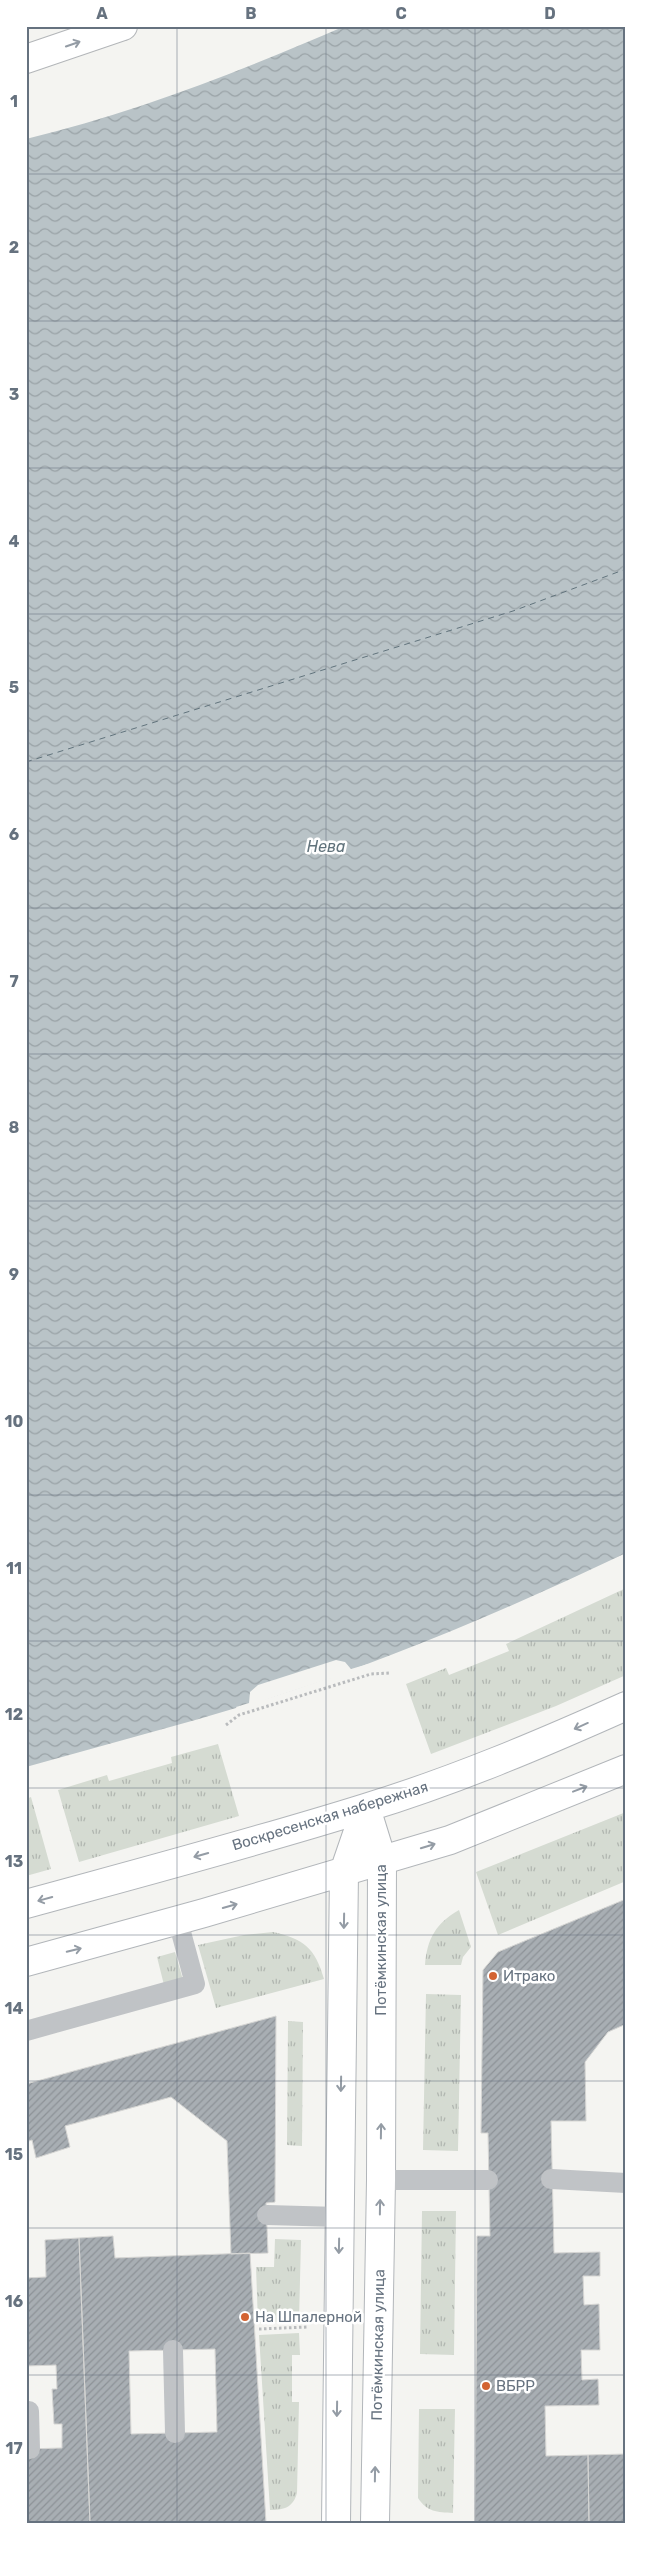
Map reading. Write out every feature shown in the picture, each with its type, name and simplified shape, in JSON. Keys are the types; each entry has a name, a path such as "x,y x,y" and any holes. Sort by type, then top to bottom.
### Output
{"street":[{"path":"26,59 123,26"},
{"name":"Воскресенская набережная","path":"26,1904 366,1808 479,1767 568,1732 626,1706"},
{"path":"26,1962 178,1921 450,1840 626,1769"},
{"path":"336,2523 344,1872 366,1808"},
{"name":"Потёмкинская улица","path":"366,1808 382,1860 381,2180 375,2523"}],"lane":[{"path":"26,2031 195,1984 178,1921"},
{"path":"551,2179 626,2182"},
{"path":"381,2180 488,2180"},
{"path":"266,2215 339,2217"},
{"path":"173,2350 175,2433"},
{"path":"29,2411 30,2449"}],"path":[{"path":"226,1725 239,1715 371,1674 390,1673"},
{"path":"259,2329 308,2327"}],"green space":[{"path":"626,1588 626,1675 556,1706 431,1754 406,1684 446,1668 449,1675 509,1651 506,1644"},
{"path":"218,1744 239,1816 79,1862 58,1790 107,1775 109,1781 172,1763 171,1757"},
{"path":"31,1797 51,1869 26,1876 26,1799"},
{"path":"626,1812 626,1881 498,1935 476,1872"},
{"path":"459,1910 471,1947 463,1957 461,1965 425,1965 428,1947 434,1933 444,1920"},
{"path":"273,1932 293,1938 307,1947 317,1960 324,1979 216,2008 198,1945 244,1935"},
{"path":"175,1952 183,1980 164,1985 157,1957"},
{"path":"426,1994 461,1995 458,2151 423,2150"},
{"path":"288,2021 303,2022 302,2146 287,2145"},
{"path":"422,2211 456,2211 454,2355 420,2354"},
{"path":"275,2239 301,2240 299,2321 258,2323 256,2267 274,2267"},
{"path":"299,2333 300,2355 292,2355 292,2402 299,2402 297,2493 293,2502 287,2507 270,2510 259,2335"},
{"path":"419,2409 455,2409 453,2513 437,2512 429,2509 418,2498"}],"water":[{"name":"Нева","path":"345,26 626,26 626,1553 450,1632 360,1667 239,1707 26,1767 26,139 107,117 187,90"}],"pier":[{"path":"336,1660 345,1662 351,1669 368,1664 368,1666 237,1709 236,1707 249,1703 250,1692 258,1685"}],"building":[{"path":"626,1899 626,2024 608,2032 585,2062 586,2121 551,2121 554,2253 600,2252 600,2276 583,2276 584,2305 599,2304 600,2350 581,2350 582,2380 598,2379 599,2405 545,2406 546,2456 588,2455 589,2523 475,2523 477,2236 490,2236 488,2133 481,2133 483,1970 498,1952"},
{"path":"276,2016 275,2202 266,2203 268,2253 231,2254 227,2141 171,2097 65,2126 70,2147 36,2158 32,2140 26,2142 26,2084"},
{"path":"113,2236 115,2258 250,2253 266,2523 90,2523 79,2238","holes":["215,2349 217,2432 131,2434 129,2351"]},
{"path":"79,2238 90,2523 26,2523 26,2449 62,2448 62,2424 54,2424 52,2389 57,2389 56,2365 26,2366 26,2278 46,2277 45,2240"},
{"path":"626,2454 626,2523 589,2523 588,2455"}],"ferry route":[{"path":"26,762 513,611 626,569"}],"place":[{"name":"Итрако","path":"493,1976"},
{"name":"На Шпалерной","path":"245,2317"},
{"name":"ВБРР","path":"486,2386"}]}
